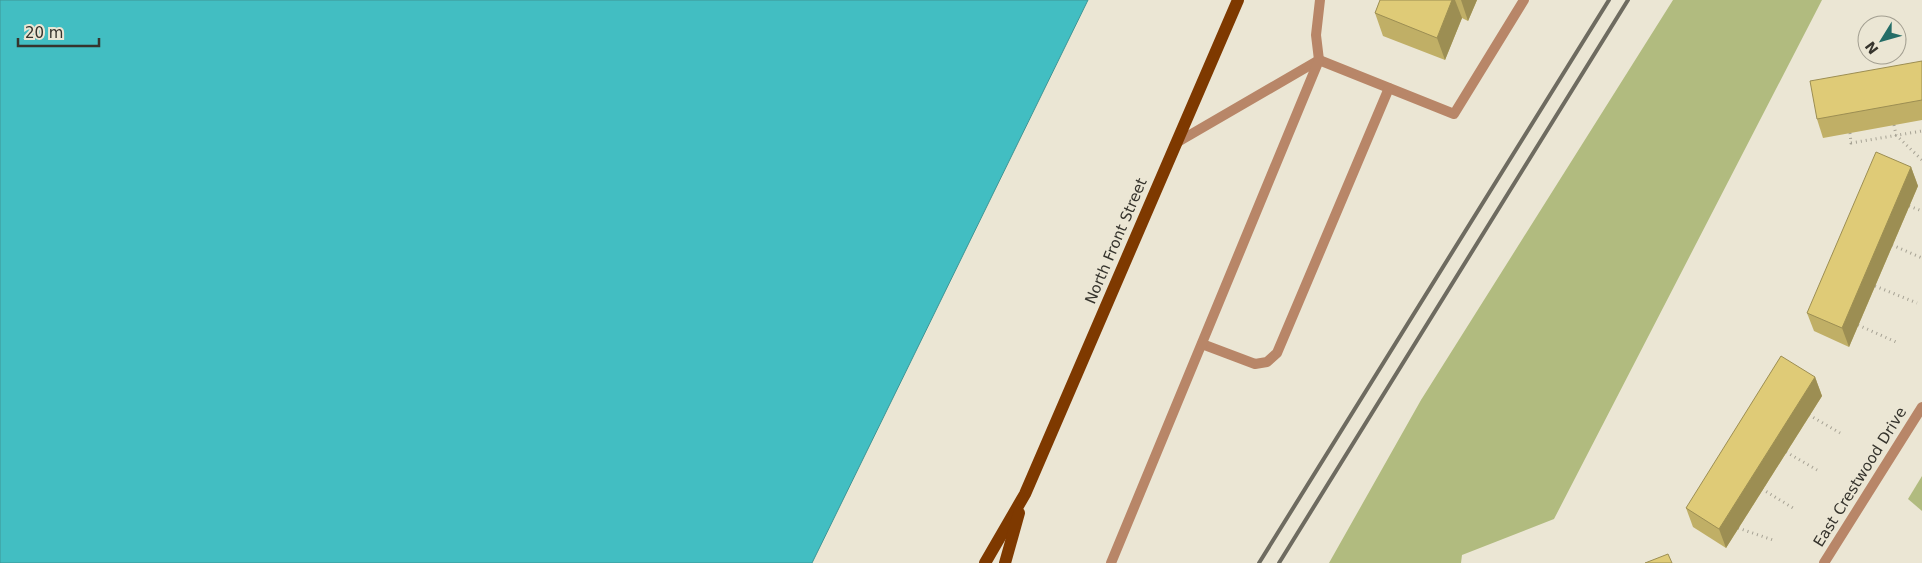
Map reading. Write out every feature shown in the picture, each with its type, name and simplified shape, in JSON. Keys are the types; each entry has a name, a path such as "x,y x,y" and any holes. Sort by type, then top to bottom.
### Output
{"main road":[{"name":"North Front Street","path":"985,563 1025,494 1238,0"},
{"name":"North Front Street","path":"1005,563 1025,494"}],"street":[{"path":"1112,563 1319,60 1316,35 1320,0"},
{"path":"1319,60 1454,114 1524,0"},
{"path":"1176,143 1319,60"},
{"path":"1202,344 1255,364 1267,362 1278,353 1389,88"},
{"name":"East Crestwood Drive","path":"1824,563 1922,407"}],"path":[{"path":"1894,125 1896,135 1922,160"},
{"path":"1850,133 1852,143 1922,131"},
{"path":"1909,206 1922,211"},
{"path":"1892,245 1922,258"},
{"path":"1875,286 1918,303"},
{"path":"1858,326 1896,342"},
{"path":"1809,415 1840,433"},
{"path":"1786,452 1817,470"},
{"path":"1762,490 1793,508"},
{"path":"1738,528 1773,540"}],"green space":[{"path":"1673,0 1822,0 1554,519 1462,555 1461,563 1329,563 1421,400"},
{"path":"1922,476 1922,511 1908,499"}],"water":[{"path":"0,0 1088,0 812,563 0,563"}],"building":[{"path":"1380,0 1452,0 1437,38 1375,13"},
{"path":"1922,61 1922,100 1817,119 1810,81"},
{"path":"1876,152 1911,167 1842,328 1807,313"},
{"path":"1781,356 1815,377 1719,529 1686,508"},
{"path":"1668,554 1672,563 1645,563"}],"railway":[{"path":"1259,563 1609,0"},
{"path":"1279,563 1628,0"}]}
